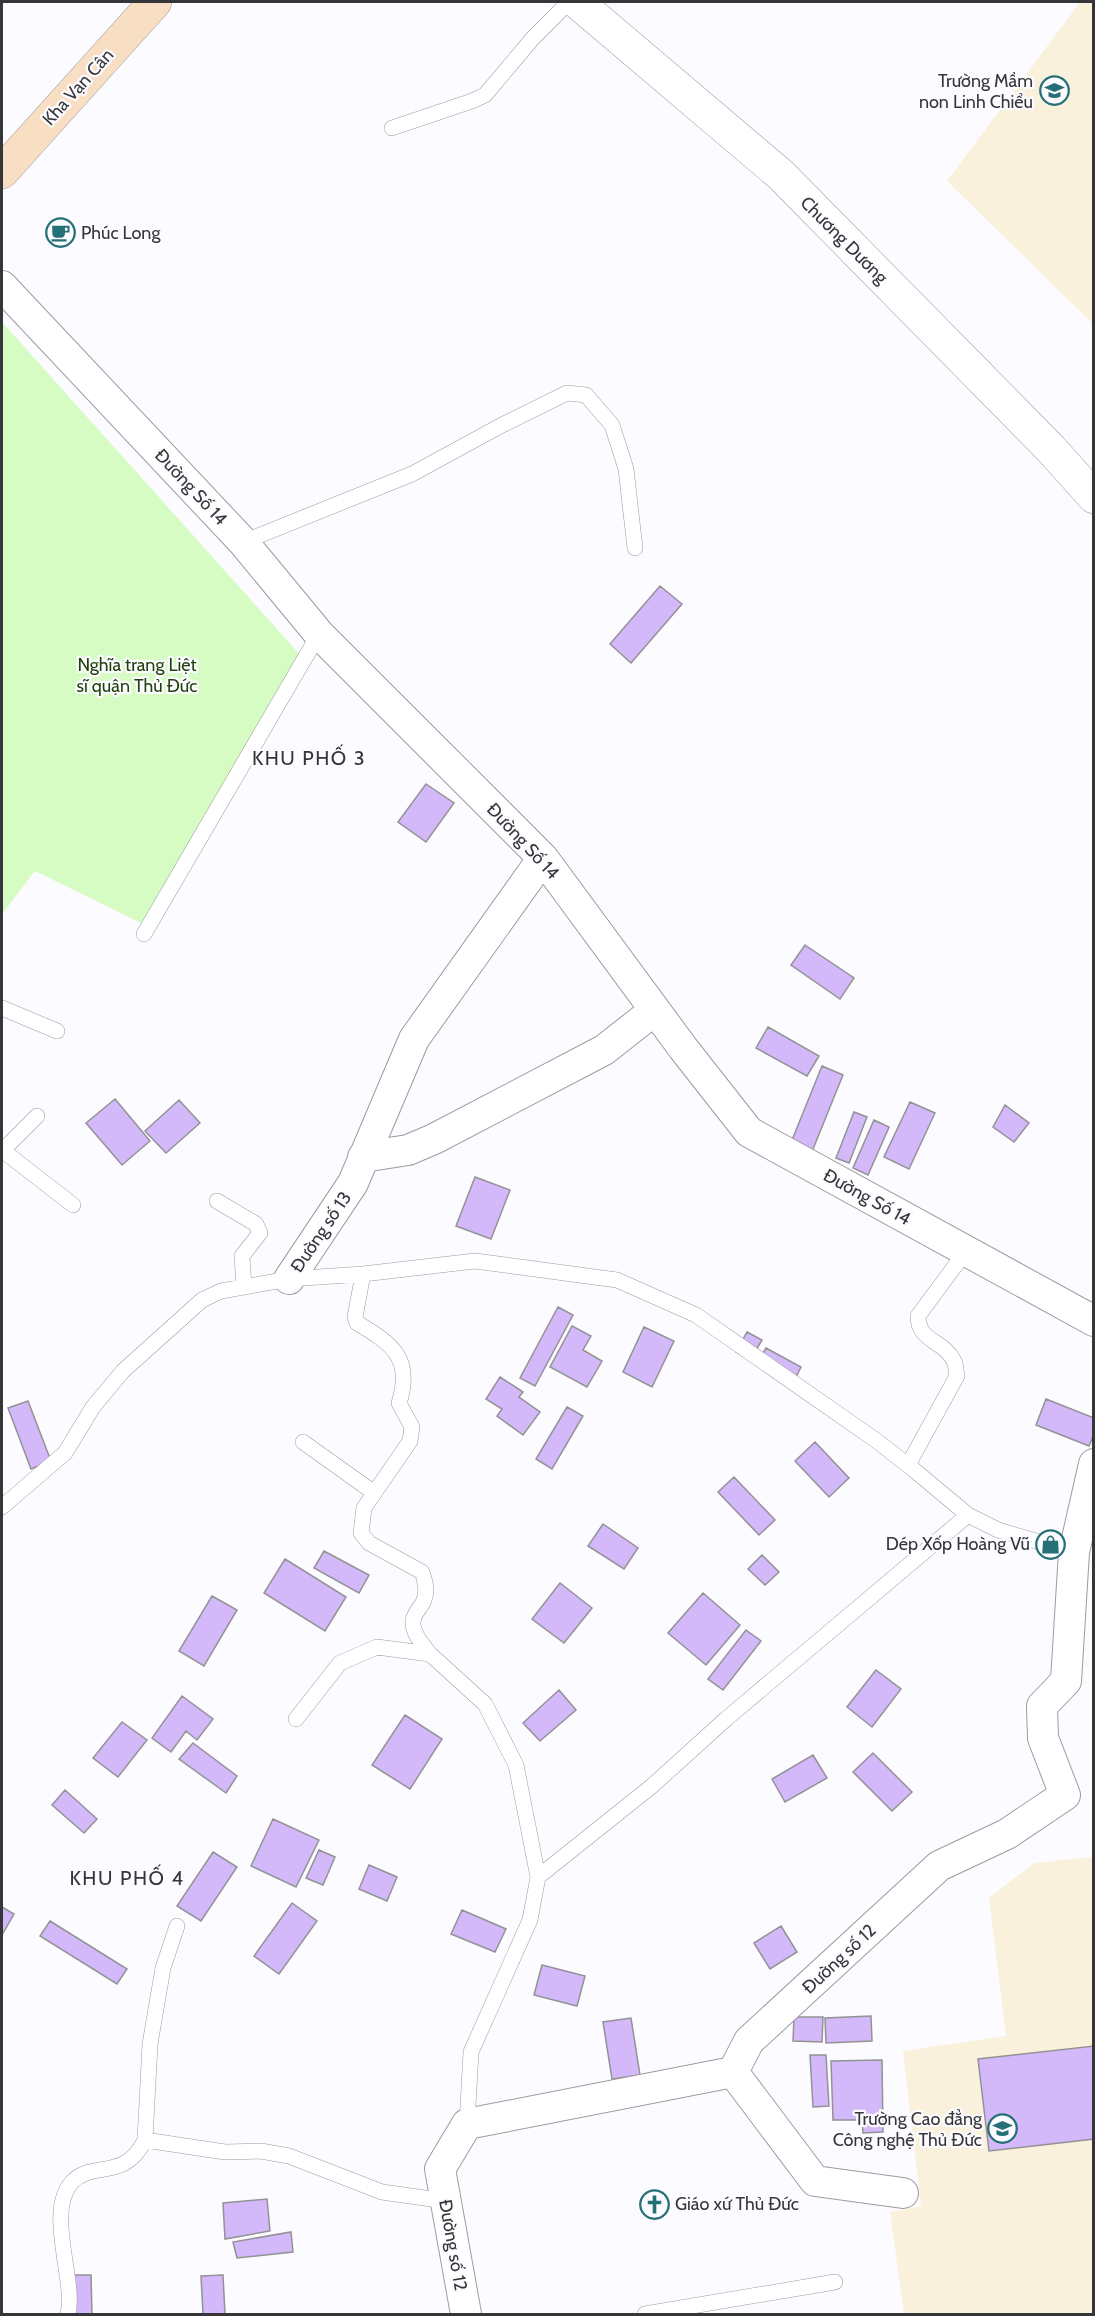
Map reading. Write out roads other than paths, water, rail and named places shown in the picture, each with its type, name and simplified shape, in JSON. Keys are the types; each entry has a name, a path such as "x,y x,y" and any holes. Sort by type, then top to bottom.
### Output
{"main road":[{"name":"Kha Vạn Cân","path":"2,172 155,2"}],"street":[{"name":"Chương Dương","path":"577,2 781,175 1051,449 1094,497"},
{"name":"Đường Số 14","path":"2,286 243,542 319,634 543,858 655,1010 749,1132 1094,1321"},
{"name":"Đường số 13","path":"289,1279 354,1183 414,1039 543,858"},
{"path":"363,1157 408,1150 434,1139 604,1050 655,1010"},
{"name":"Đường số 12","path":"733,2072 749,2041 939,1866 1007,1834 1065,1795 1044,1738 1042,1706 1066,1681 1074,1552 1094,1464"},
{"path":"467,2124 733,2072 815,2181 903,2193"},
{"name":"Đường số 12","path":"466,2314 440,2169 467,2124"}],"lane":[{"path":"392,128 485,95 533,38 569,2"},
{"path":"243,542 412,474 502,424 567,393 586,395 612,424 626,469 635,548"},
{"path":"144,934 319,634"},
{"path":"2,1008 57,1031"},
{"path":"37,1116 2,1151 73,1205"},
{"path":"217,1201 256,1224 260,1233 242,1256 244,1287"},
{"path":"908,1465 957,1376 955,1362 945,1349 925,1335 918,1326 918,1316 966,1251"},
{"path":"289,1279 363,1274 475,1261 617,1280 696,1315 908,1465 968,1515 998,1530 1074,1552"},
{"path":"363,1274 355,1317 357,1323 389,1344 403,1365 404,1387 399,1403 412,1427 410,1441 364,1508 362,1533 369,1543 422,1572 426,1584 424,1600 413,1621 418,1638 430,1654 485,1704 516,1765 538,1877 530,1920 471,2052 467,2124"},
{"name":"Đường số 13","path":"2,1507 65,1453 93,1407 123,1371 202,1300 221,1292 289,1279"},
{"path":"303,1442 374,1492"},
{"path":"538,1877 652,1786 735,1712 968,1515"},
{"path":"296,1719 340,1663 377,1647 430,1654"},
{"path":"68,2314 61,2216 66,2192 71,2183 89,2172 123,2165 140,2150 145,2140 150,2044 163,1968 177,1926"},
{"path":"145,2140 225,2152 261,2151 289,2156 381,2192 446,2201"},
{"path":"645,2314 835,2282"}],"place":[{"name":"Trường Mầm non Linh Chiểu","path":"1054,91"},
{"name":"Phúc Long","path":"60,233"},
{"name":"Dép Xốp Hoàng Vũ","path":"1051,1544"},
{"name":"Trường Cao đẳng Công nghệ Thủ Đức","path":"1003,2129"},
{"name":"Giáo xứ Thủ Đức","path":"654,2204"}],"district":[{"name":"KHU PHỐ 3","path":"309,758"},
{"name":"KHU PHỐ 4","path":"127,1878"}],"park label":[{"name":"Nghĩa trang Liệt sĩ quận Thủ Đức","path":"137,675"}]}
